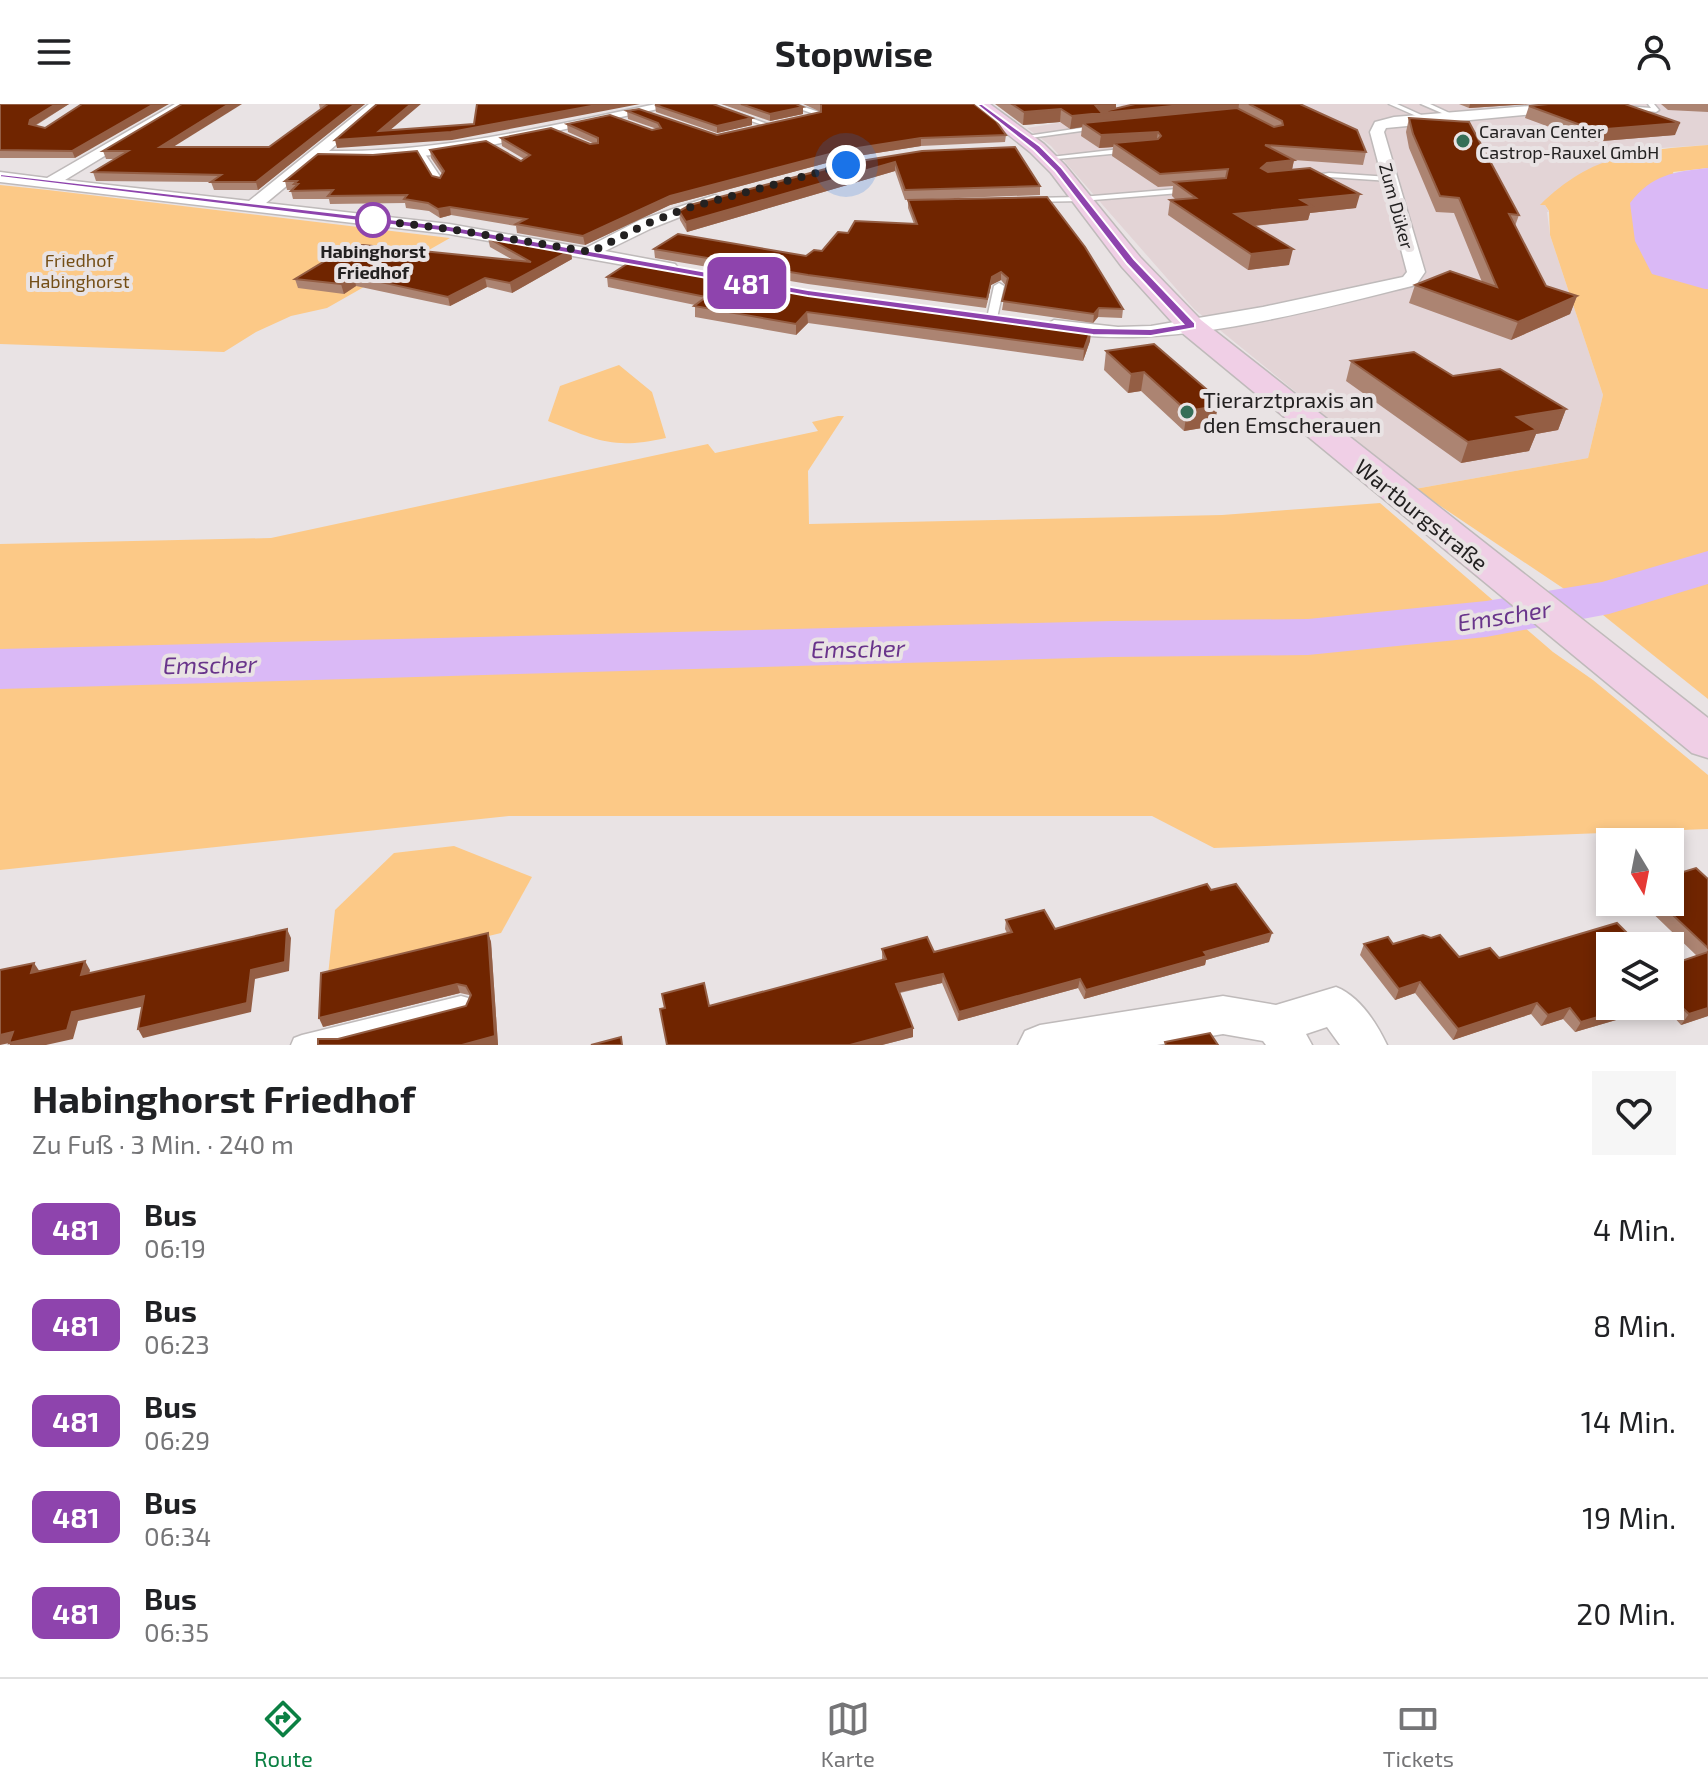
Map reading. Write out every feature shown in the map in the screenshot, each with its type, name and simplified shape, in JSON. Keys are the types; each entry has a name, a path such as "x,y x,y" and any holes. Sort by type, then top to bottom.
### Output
{"main road":[{"name":"Wartburgstraße","path":"979,104 1081,199 1131,262 1191,326 1708,742"}],"street":[{"path":"49,183 184,104"},
{"path":"253,206 377,104"},
{"path":"316,155 420,153 495,147 646,114 675,104"},
{"name":"Zum Düker","path":"1191,326 1409,281 1416,272 1377,132 1380,125 1425,111 1453,116 1598,104"},
{"path":"0,177 449,229 591,252 694,273"},
{"path":"591,252 646,224 729,197"},
{"path":"1036,324 1118,333 1191,326"},
{"path":"1040,1045 1223,1015 1283,1035 1336,1006 1365,1045"}],"lane":[{"path":"706,104 773,127"},
{"path":"789,104 817,113 811,119 798,122"},
{"path":"1392,104 1425,111"},
{"path":"1598,104 1656,110 1651,104"},
{"path":"1026,145 1110,117"},
{"path":"759,130 785,125"},
{"path":"1026,145 1109,126"},
{"path":"1026,145 1138,149"},
{"path":"420,153 439,181"},
{"path":"1291,179 1329,175 1390,179"},
{"path":"1019,201 1204,188"},
{"path":"992,318 999,286"},
{"path":"302,1045 461,1005"}],"shaded area":[{"path":"1119,104 1708,104 1708,145 1661,148 1545,205 1549,212 1550,235 1603,395 1588,458 1415,489 1194,309 1051,146 1027,128 1130,111"},
{"path":"1708,168 1708,289 1705,289 1652,274 1635,241 1630,203 1647,186 1664,176"}],"green space":[{"path":"1708,145 1708,168 1673,172 1705,289 1708,289 1708,699 1603,615 1415,489 1588,458 1603,395 1550,235 1549,211 1545,205 1540,205 1578,175 1617,158 1660,149"},
{"name":"Friedhof Habinghorst","path":"0,185 450,238 327,308 291,316 256,332 224,352 0,344"},
{"path":"619,365 652,392 666,438 618,443 548,421 560,386"},
{"path":"844,416 808,471 809,524 1222,515 1380,503 1553,652 1593,680 1708,775 1708,829 1596,828 1596,833 1214,848 1152,816 509,816 0,870 0,544 271,538 708,444 715,453 818,431 812,422"},
{"path":"454,846 532,877 501,933 328,975 335,910 394,853"}],"building":[{"path":"0,104 56,104 30,120 29,124 45,128 82,104 154,104 72,151 0,150"},
{"path":"182,104 229,104 160,147 269,147 328,104 355,104 256,182 211,182 221,175 93,172 128,151 103,151"},
{"path":"377,104 411,104 379,131 474,124 477,104 602,104 451,132 335,140"},
{"path":"713,104 752,118 717,126 655,105"},
{"path":"741,104 796,104 803,107 770,114"},
{"path":"821,104 974,104 996,121 1006,135 921,138 845,150 670,196 583,236 516,224 526,219 450,207 438,209 428,203 404,199 407,195 328,196 333,190 291,191 298,184 294,184 297,181 285,181 318,154 373,155 417,151 432,176 440,178 444,171 430,150 486,141 521,161 530,155 501,138 551,128 590,144 598,143 598,138 567,124 610,115 652,130 661,128 658,123 627,111 639,109 717,135 821,112"},
{"path":"1012,104 1100,104 1095,105 1101,112 1135,104 1192,104 1072,116 1061,109 1024,112"},
{"path":"1249,104 1300,104 1357,130 1366,152 1265,145 1294,160 1267,163 1261,168 1268,172 1310,168 1360,194 1301,200 1312,206 1235,214 1293,249 1251,254 1170,200 1196,198 1174,182 1226,178 1228,169 1160,174 1114,143 1158,139 1161,136 1158,132 1101,135 1083,123 1237,108 1274,127 1283,125 1282,121"},
{"path":"1625,104 1680,123 1594,130 1529,106"},
{"path":"1409,118 1469,122 1519,215 1509,214 1546,286 1577,296 1518,322 1415,285 1450,271 1497,287 1459,198 1440,196"},
{"path":"1015,147 1040,186 905,190 895,162 686,222 679,211 690,205 848,163 922,151"},
{"path":"1047,197 1085,247 1123,309 1099,308 1094,314 1002,301 1008,278 1001,272 992,277 987,299 808,275 654,249 678,234 806,256 814,250 822,251 838,232 848,233 855,221 917,224 908,200"},
{"path":"488,238 571,250 510,283 485,278 448,297 354,276 341,284 295,279 348,247 363,245 531,262"},
{"path":"633,260 807,291 1091,329 1084,349 807,312 796,324 694,306 706,297 607,277"},
{"path":"1154,344 1219,400 1212,401 1218,406 1187,411 1144,372 1131,374 1106,351"},
{"path":"1414,352 1453,376 1500,369 1566,409 1517,417 1537,430 1468,442 1351,361"},
{"path":"1696,868 1708,879 1708,948 1674,916 1684,916 1684,872"},
{"path":"1207,884 1211,890 1236,884 1272,933 1204,952 1207,956 1086,990 1080,979 959,1012 943,974 896,984 913,1028 850,1045 667,1045 660,1009 665,1008 662,994 704,983 709,1006 886,959 882,949 927,937 934,952 1012,932 1006,920 1044,910 1055,929"},
{"path":"1617,923 1626,932 1596,932 1596,1018 1581,1022 1570,1008 1548,1015 1537,1003 1458,1029 1420,982 1399,989 1364,944 1388,937 1393,944 1423,935 1431,938 1440,935 1459,957 1490,948 1499,958"},
{"path":"287,929 285,962 251,970 247,1003 138,1029 144,996 72,1012 67,1030 9,1043 13,1032 0,1035 0,970 34,963 31,973 85,961 81,975"},
{"path":"488,933 495,1036 462,1045 318,1045 318,1039 338,1039 466,1006 471,995 466,986 457,984 319,1018 321,973"},
{"path":"1708,952 1708,1008 1689,1014 1684,1009 1684,960"},
{"path":"1210,1033 1218,1045 1166,1045 1165,1042"},
{"path":"621,1037 622,1045 591,1045"}],"waterway":[{"name":"Emscher","path":"0,669 1111,639 1308,637 1486,619 1609,597 1708,567"}],"bus line":[{"name":"481","path":"0,177 449,229 808,293 1093,332 1151,332 1191,326 1131,262 1058,169 1037,148 979,104"}],"place":[{"name":"Caravan Center Castrop-Rauxel GmbH","path":"1463,141"},
{"name":"Habinghorst Friedhof","path":"373,220"},
{"name":"Tierarztpraxis an den Emscherauen","path":"1187,412"}],"route":[{"path":"373,220 365,219 591,252 684,209 846,165"}]}
